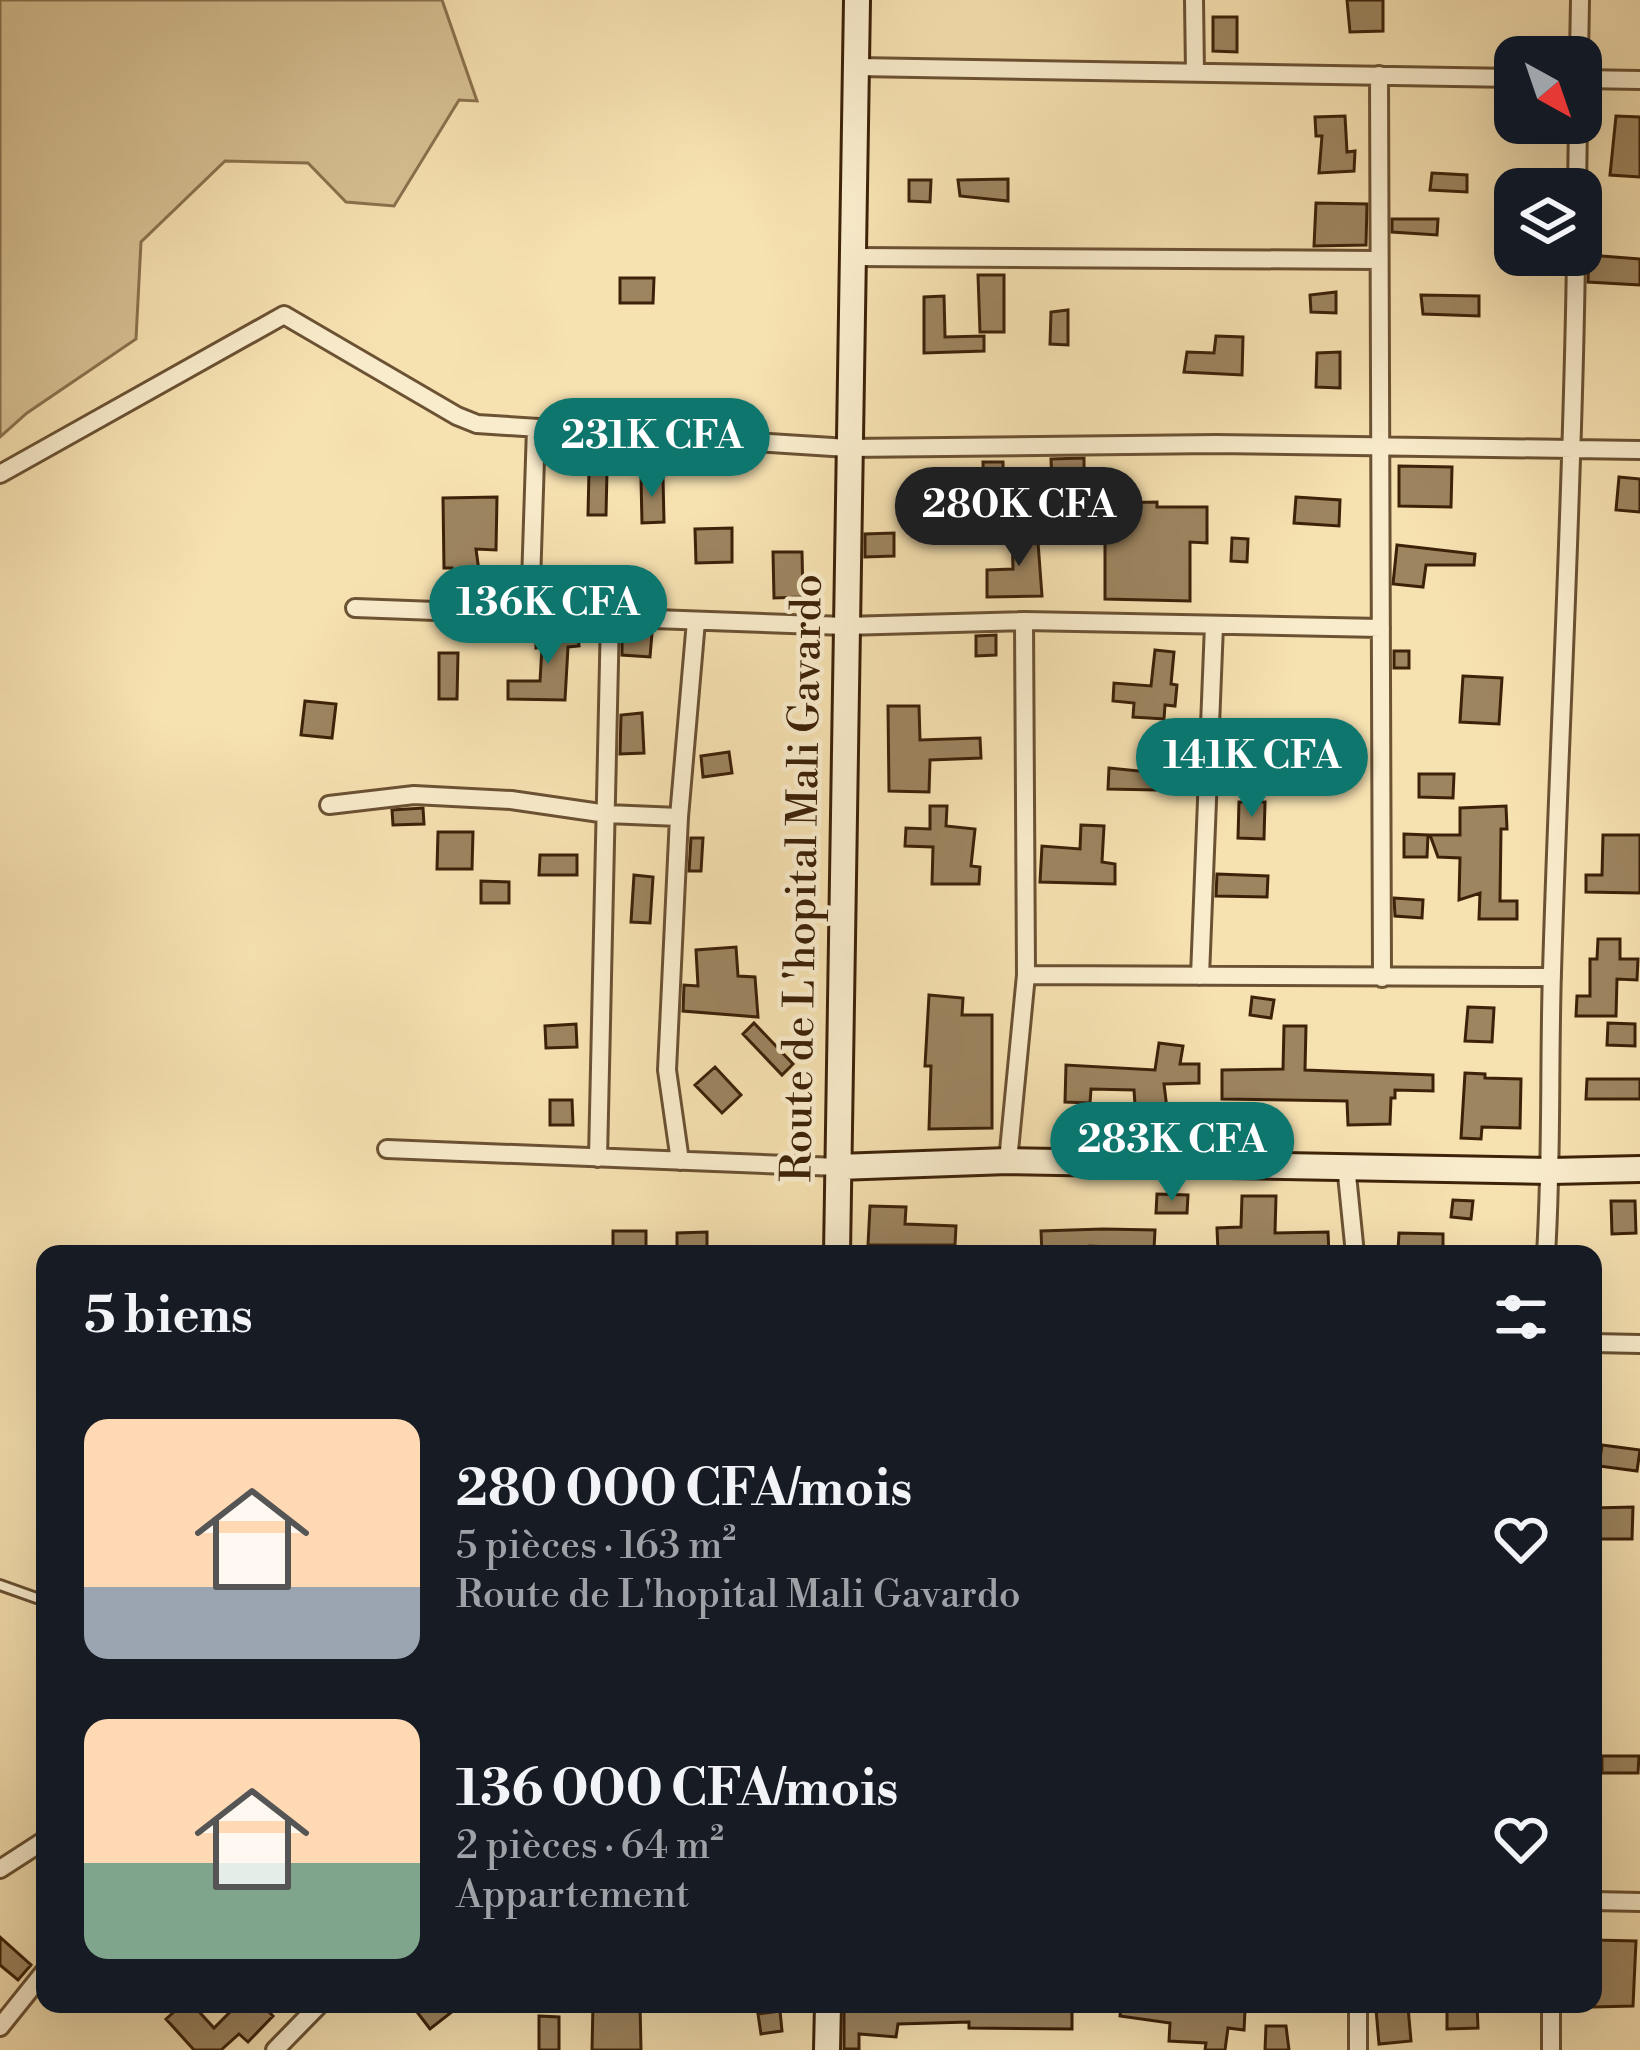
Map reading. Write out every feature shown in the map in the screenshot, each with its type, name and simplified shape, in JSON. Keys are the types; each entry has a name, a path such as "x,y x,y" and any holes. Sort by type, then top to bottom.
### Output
{"street":[{"name":"Route de L'hopital Mali Gavardo","path":"837,1245 857,0"},
{"path":"1194,0 1196,72"},
{"path":"1579,36 1580,0"},
{"path":"857,67 1494,78"},
{"path":"1379,75 1382,978"},
{"path":"1602,79 1640,80"},
{"path":"856,257 1379,260"},
{"path":"1547,1245 1576,276"},
{"path":"0,474 284,315 477,424 848,448 1216,444 1640,449"},
{"path":"530,614 536,428"},
{"path":"355,608 845,626 1024,621 1381,628"},
{"path":"598,1157 610,617"},
{"path":"680,1161 667,1070 679,817 695,621"},
{"path":"1008,1161 1026,975 1024,621"},
{"path":"1200,976 1214,625"},
{"path":"329,805 414,795 679,817"},
{"path":"1026,975 1552,976"},
{"path":"387,1149 838,1167 1008,1161 1640,1169"},
{"path":"1346,1165 1354,1245"},
{"path":"1602,1343 1640,1344"},
{"path":"0,1868 36,1846"},
{"path":"1602,1901 1640,1902"},
{"path":"0,2026 36,1982"},
{"path":"275,2050 311,2013"},
{"path":"827,2050 828,2013"},
{"path":"1358,2013 1358,2050"},
{"path":"1551,2013 1551,2050"}],"lane":[{"path":"0,1585 36,1598"}],"shaded area":[{"path":"0,0 442,0 477,101 459,100 394,206 346,202 308,163 225,161 141,242 136,339 27,413 0,437"}],"building":[{"path":"1347,0 1383,0 1383,31 1350,32"},
{"path":"1213,17 1237,17 1237,52 1213,51"},
{"path":"1345,116 1347,152 1355,151 1354,171 1319,173 1322,136 1316,136 1315,117"},
{"path":"1616,116 1640,117 1640,177 1610,175"},
{"path":"1432,173 1467,175 1467,192 1430,190"},
{"path":"1008,179 1008,201 960,196 958,180"},
{"path":"909,180 931,180 930,202 909,201"},
{"path":"1316,203 1367,204 1366,245 1314,246"},
{"path":"1392,219 1438,219 1437,235 1392,232"},
{"path":"1602,256 1640,259 1640,285 1588,282 1588,276 1602,276"},
{"path":"978,275 1004,275 1004,332 980,332"},
{"path":"620,278 654,278 653,303 620,303"},
{"path":"1336,292 1336,313 1311,312 1310,295"},
{"path":"1421,295 1479,296 1479,316 1423,314"},
{"path":"944,296 945,337 984,336 984,351 924,353 924,297"},
{"path":"1068,310 1068,345 1050,344 1051,312"},
{"path":"1216,336 1243,337 1242,375 1184,372 1187,352 1214,353"},
{"path":"1340,352 1340,388 1316,387 1317,353"},
{"path":"1084,458 1084,482 1052,483 1051,459"},
{"path":"983,462 1003,462 1004,526 941,524 940,492 984,491"},
{"path":"1399,466 1452,467 1451,507 1399,506"},
{"path":"589,471 607,471 606,515 588,515"},
{"path":"1619,477 1640,479 1640,512 1616,510"},
{"path":"641,478 663,478 664,522 642,523"},
{"path":"497,497 496,550 476,549 481,586 454,589 452,568 444,568 443,498"},
{"path":"1296,497 1340,500 1339,526 1294,523"},
{"path":"1157,502 1157,507 1207,507 1207,543 1190,542 1190,601 1105,599 1105,532 1114,532 1113,503"},
{"path":"732,528 732,562 696,563 695,529"},
{"path":"1037,529 1042,596 987,597 987,570 1013,569 1012,530"},
{"path":"894,533 894,556 865,557 865,534"},
{"path":"1232,538 1248,539 1247,562 1231,561"},
{"path":"1397,545 1475,554 1474,565 1426,565 1423,587 1393,584"},
{"path":"773,552 802,552 803,597 774,598"},
{"path":"578,629 579,646 568,647 565,700 508,699 508,681 540,681 542,647 536,648 536,630"},
{"path":"622,631 652,633 650,657 622,655"},
{"path":"996,635 996,655 976,656 976,636"},
{"path":"1155,650 1174,652 1175,706 1165,705 1164,719 1133,717 1134,703 1113,701 1114,683 1151,686"},
{"path":"1394,651 1409,651 1409,668 1394,668"},
{"path":"439,653 458,653 457,699 439,699"},
{"path":"1463,676 1502,678 1499,724 1460,722"},
{"path":"305,701 336,704 332,738 301,735"},
{"path":"888,706 919,706 920,740 980,738 981,758 930,760 929,792 889,791"},
{"path":"642,713 644,753 620,754 621,715"},
{"path":"729,752 732,773 703,777 701,756"},
{"path":"1109,768 1159,773 1156,790 1108,789"},
{"path":"1419,774 1454,774 1453,798 1419,797"},
{"path":"1239,802 1265,802 1264,839 1238,838"},
{"path":"930,806 947,806 946,826 975,829 971,866 980,867 979,884 932,884 933,847 905,846 906,828 930,829"},
{"path":"1506,806 1500,901 1517,901 1517,919 1479,919 1480,893 1459,900 1460,858 1438,857 1430,835 1460,835 1460,808"},
{"path":"423,808 424,824 393,825 392,810"},
{"path":"1081,825 1104,826 1102,862 1115,864 1115,884 1040,882 1042,846 1080,849"},
{"path":"438,832 473,832 472,869 437,869"},
{"path":"1404,834 1428,835 1427,857 1404,857"},
{"path":"1603,835 1640,835 1640,893 1586,892 1586,875 1602,875"},
{"path":"691,838 703,838 701,871 689,871"},
{"path":"540,855 577,855 577,875 539,875"},
{"path":"1217,874 1268,876 1267,897 1216,896"},
{"path":"634,875 653,877 650,923 631,922"},
{"path":"481,881 509,882 509,903 481,903"},
{"path":"1394,898 1423,900 1422,918 1395,916"},
{"path":"1598,939 1620,939 1620,959 1638,959 1637,980 1617,979 1616,1016 1576,1016 1577,996 1590,996 1590,959 1597,959"},
{"path":"736,947 738,976 755,977 758,1017 683,1011 684,985 698,986 696,950"},
{"path":"929,995 963,998 962,1015 992,1015 992,1128 929,1129 931,1066 925,1066"},
{"path":"1252,997 1274,1000 1271,1018 1250,1015"},
{"path":"1468,1007 1494,1008 1492,1042 1465,1041"},
{"path":"754,1023 793,1064 782,1075 743,1034"},
{"path":"1608,1023 1635,1024 1635,1046 1607,1045"},
{"path":"576,1024 577,1047 546,1048 545,1026"},
{"path":"1284,1026 1306,1026 1305,1070 1433,1075 1433,1091 1395,1090 1390,1124 1348,1125 1347,1101 1222,1099 1222,1070 1283,1069"},
{"path":"1159,1043 1183,1046 1180,1064 1199,1064 1199,1083 1164,1084 1168,1117 1136,1120 1134,1090 1091,1089 1090,1103 1065,1102 1066,1065 1155,1070"},
{"path":"715,1067 741,1095 722,1113 695,1085"},
{"path":"1465,1073 1521,1079 1520,1128 1482,1127 1481,1139 1461,1138"},
{"path":"1587,1079 1640,1079 1640,1099 1586,1099"},
{"path":"550,1100 572,1100 573,1125 550,1125"},
{"path":"1187,1120 1189,1136 1164,1139 1163,1122"},
{"path":"1157,1194 1188,1195 1187,1213 1156,1213"},
{"path":"1242,1196 1276,1196 1275,1233 1328,1232 1329,1245 1218,1245 1217,1228 1241,1227"},
{"path":"1453,1200 1473,1201 1471,1219 1451,1217"},
{"path":"1611,1201 1635,1201 1636,1233 1612,1234"},
{"path":"870,1206 906,1207 905,1224 956,1226 955,1245 868,1245"},
{"path":"1155,1230 1154,1245 1042,1245 1041,1231"},
{"path":"613,1231 646,1231 646,1245 613,1245"},
{"path":"707,1232 707,1245 677,1245 677,1233"},
{"path":"1399,1233 1443,1234 1443,1245 1398,1245"},
{"path":"1602,1445 1640,1450 1637,1471 1602,1466"},
{"path":"1633,1507 1632,1539 1602,1539 1602,1508"},
{"path":"1602,1756 1639,1756 1638,1773 1602,1773"},
{"path":"0,1937 31,1965 18,1980 0,1965"},
{"path":"1602,1940 1636,1941 1633,2006 1602,2007"},
{"path":"173,2013 200,2013 214,2028 229,2013 273,2016 248,2042 239,2034 221,2050 194,2050 166,2019"},
{"path":"418,2013 450,2013 430,2029"},
{"path":"593,2013 640,2013 641,2050 592,2050"},
{"path":"780,2013 782,2031 761,2034 758,2014"},
{"path":"844,2013 1072,2013 1072,2029 969,2028 969,2022 898,2024 896,2037 859,2034 859,2049 844,2049"},
{"path":"1245,2013 1244,2030 1228,2028 1225,2050 1205,2050 1206,2043 1169,2041 1170,2023 1120,2016"},
{"path":"1376,2013 1409,2013 1411,2041 1379,2044"},
{"path":"1447,2013 1477,2013 1478,2028 1447,2029"},
{"path":"539,2016 559,2017 559,2050 539,2050"},
{"path":"1266,2026 1286,2026 1289,2050 1265,2050"}]}
